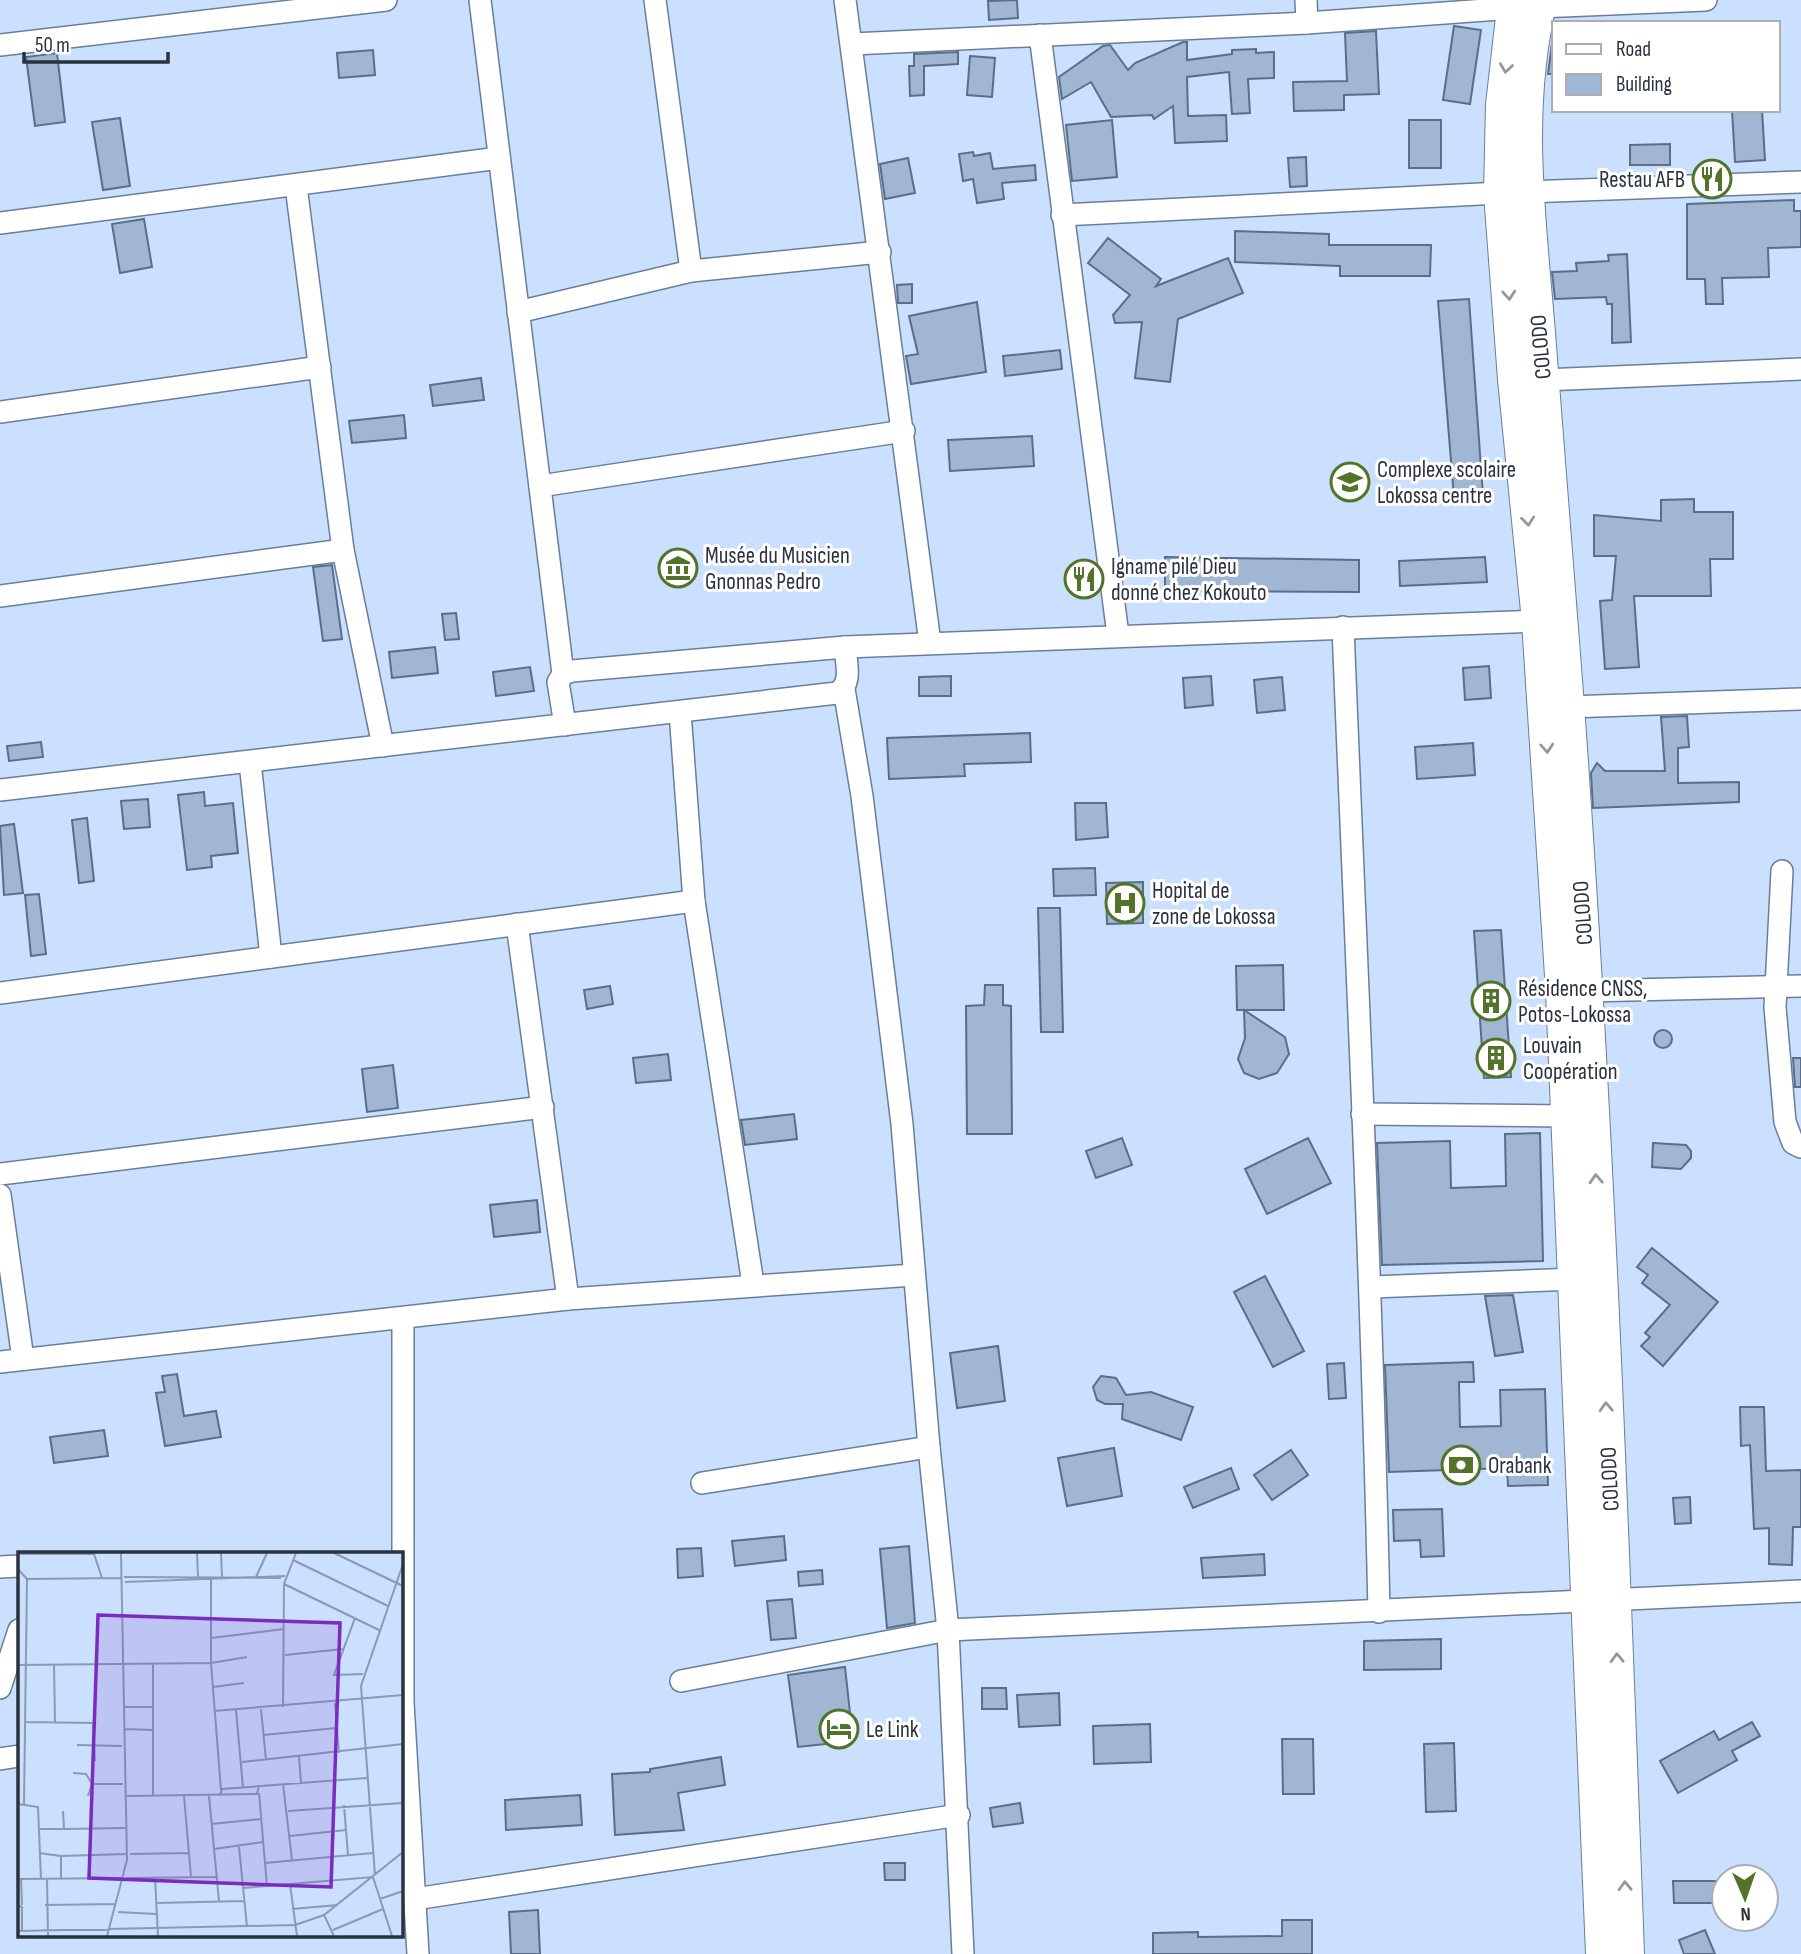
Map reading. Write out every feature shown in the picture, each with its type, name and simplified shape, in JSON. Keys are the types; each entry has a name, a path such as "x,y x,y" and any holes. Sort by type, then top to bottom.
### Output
{"main road":[{"name":"COLODO","path":"1527,4 1527,89 1513,192 1514,379 1538,621 1562,991 1575,1279 1628,1954"},
{"name":"COLODO","path":"1513,192 1543,380 1587,991 1602,1601 1602,1954"}],"street":[{"path":"0,45 305,5 386,0"},
{"path":"480,0 563,674 558,682 565,725"},
{"path":"655,0 691,271"},
{"path":"845,0 930,643"},
{"path":"1306,0 1307,23"},
{"path":"852,44 1307,23 1527,4 1706,0"},
{"path":"1040,35 1118,635"},
{"path":"0,223 499,158"},
{"path":"1062,215 1513,192 1801,182"},
{"path":"296,186 343,550 383,747"},
{"path":"518,312 691,271 880,252"},
{"path":"0,412 320,367"},
{"path":"1543,380 1801,369"},
{"path":"540,486 904,431"},
{"path":"0,596 343,550"},
{"path":"563,674 845,647 1538,621"},
{"path":"1343,627 1362,1114 1372,1287 1379,1612"},
{"path":"0,790 837,693 844,689 848,681 845,647"},
{"path":"844,689 862,796 902,1124 929,1447 948,1630 959,1815 963,1954"},
{"path":"1568,707 1801,699"},
{"path":"680,712 694,901 752,1284"},
{"path":"250,762 271,957"},
{"path":"1782,871 1773,987 1785,1122 1793,1143 1801,1147"},
{"path":"0,993 694,901"},
{"path":"517,924 568,1299"},
{"path":"1587,991 1801,986"},
{"path":"0,1174 543,1107"},
{"path":"1362,1114 1566,1116"},
{"path":"0,1195 23,1359"},
{"path":"0,1362 568,1299 752,1284 914,1275"},
{"path":"1372,1287 1575,1279"},
{"path":"403,1319 402,1704 418,1954"},
{"path":"702,1483 929,1447"},
{"path":"0,1567 18,1566"},
{"path":"681,1681 948,1630 1801,1591"},
{"path":"0,1688 18,1633"},
{"path":"0,1759 18,1756"},
{"path":"415,1899 959,1815"}],"building":[{"path":"1017,0 1018,18 989,20 988,1"},
{"path":"1454,26 1481,30 1470,104 1443,100"},
{"path":"1376,31 1379,94 1344,95 1344,110 1294,111 1293,82 1347,81 1345,33"},
{"path":"1187,42 1187,60 1232,54 1232,50 1256,49 1256,53 1274,52 1274,78 1248,79 1250,113 1232,114 1229,72 1187,77 1188,116 1226,115 1227,141 1175,143 1173,106 1154,119 1152,115 1111,117 1091,82 1062,99 1059,77 1103,46 1110,45 1128,70 1135,63"},
{"path":"1552,43 1552,74 1548,74"},
{"path":"373,50 375,75 339,78 337,53"},
{"path":"958,52 958,64 924,66 924,95 910,96 909,66 914,66 914,54"},
{"path":"57,53 65,122 35,126 26,57"},
{"path":"970,56 995,58 992,97 967,95"},
{"path":"1732,112 1762,112 1765,160 1735,162"},
{"path":"120,118 130,186 103,190 92,122"},
{"path":"1112,120 1117,177 1072,181 1066,125"},
{"path":"1409,120 1441,120 1441,168 1409,168"},
{"path":"1670,144 1670,165 1630,165 1630,145"},
{"path":"973,152 974,156 990,153 993,169 1035,165 1036,180 1002,183 1004,199 977,203 973,179 963,181 959,154"},
{"path":"1306,157 1307,186 1290,187 1288,158"},
{"path":"908,158 915,193 885,199 880,164"},
{"path":"1794,200 1794,211 1801,211 1801,247 1768,248 1769,277 1722,278 1723,304 1706,304 1705,279 1687,279 1687,204"},
{"path":"144,219 152,267 120,273 112,224"},
{"path":"1235,231 1329,234 1329,245 1431,245 1430,276 1340,276 1340,266 1235,262"},
{"path":"1108,238 1161,279 1156,286 1228,258 1243,293 1178,319 1170,382 1135,378 1142,322 1115,323 1113,315 1130,295 1088,263"},
{"path":"1627,254 1631,342 1612,343 1612,304 1607,304 1606,297 1555,299 1552,272 1577,271 1576,263 1609,261 1608,255"},
{"path":"912,284 912,303 898,303 897,285"},
{"path":"1469,299 1483,496 1454,498 1438,301"},
{"path":"977,302 986,372 911,384 906,356 918,354 909,316"},
{"path":"1060,350 1062,369 1005,376 1003,356"},
{"path":"481,378 484,400 433,406 430,385"},
{"path":"404,415 406,438 352,443 349,421"},
{"path":"1032,436 1034,466 950,471 948,440"},
{"path":"1694,499 1694,512 1733,512 1733,559 1710,559 1711,596 1634,596 1639,667 1605,669 1600,601 1612,600 1616,556 1594,556 1594,515 1661,521 1661,500"},
{"path":"1165,557 1359,560 1359,592 1165,591"},
{"path":"1485,557 1487,582 1400,586 1399,561"},
{"path":"332,565 342,639 323,641 313,567"},
{"path":"456,613 459,639 445,640 442,614"},
{"path":"435,647 438,673 392,678 389,652"},
{"path":"1489,666 1491,698 1465,700 1463,668"},
{"path":"530,667 534,691 496,696 493,672"},
{"path":"951,676 951,696 919,696 919,677"},
{"path":"1211,676 1213,705 1185,708 1183,678"},
{"path":"1282,677 1285,710 1257,713 1254,680"},
{"path":"1687,716 1689,747 1678,748 1678,783 1739,782 1739,802 1593,808 1591,773 1597,763 1605,771 1665,771 1661,717"},
{"path":"1030,733 1031,762 964,764 965,776 889,779 887,738"},
{"path":"41,742 43,757 9,761 7,746"},
{"path":"1473,743 1475,775 1417,779 1415,747"},
{"path":"204,792 205,806 233,803 238,853 211,856 212,867 187,870 178,795"},
{"path":"148,799 150,827 124,829 121,801"},
{"path":"1075,803 1106,803 1108,837 1076,840"},
{"path":"87,818 94,881 79,883 72,820"},
{"path":"14,824 23,893 4,895 0,826"},
{"path":"1095,868 1096,895 1054,896 1053,869"},
{"name":"Hopital de zone de Lokossa","path":"1143,882 1143,923 1107,924 1106,883"},
{"path":"39,894 46,954 31,956 25,895"},
{"path":"1038,908 1060,908 1063,1032 1041,1032"},
{"path":"1501,930 1511,1077 1484,1078 1474,931"},
{"path":"1283,965 1284,1010 1237,1010 1236,966"},
{"path":"985,985 1003,985 1003,1005 1011,1006 1012,1134 967,1134 966,1006 984,1005"},
{"path":"610,986 613,1004 587,1009 584,990"},
{"path":"1244,1010 1285,1037 1289,1054 1277,1073 1259,1079 1244,1073 1238,1059 1245,1038"},
{"path":"1659,1030 1667,1030 1672,1039 1670,1046 1659,1048 1654,1043 1654,1035"},
{"path":"668,1054 671,1080 636,1083 633,1058"},
{"path":"1793,1058 1801,1058 1801,1087 1795,1087"},
{"path":"393,1065 398,1108 367,1112 362,1069"},
{"path":"794,1114 797,1139 745,1145 741,1120"},
{"path":"1540,1133 1543,1261 1382,1265 1377,1143 1450,1141 1451,1188 1506,1186 1505,1134"},
{"path":"1122,1138 1132,1165 1096,1178 1086,1151"},
{"path":"1308,1138 1331,1183 1267,1214 1245,1169"},
{"path":"1653,1143 1686,1145 1691,1151 1691,1158 1681,1169 1652,1167"},
{"path":"537,1200 540,1232 494,1237 490,1205"},
{"path":"1652,1248 1718,1302 1663,1366 1641,1346 1650,1337 1645,1333 1670,1305 1642,1283 1648,1275 1637,1267"},
{"path":"1265,1276 1304,1351 1273,1367 1234,1292"},
{"path":"1513,1295 1523,1352 1495,1356 1485,1296"},
{"path":"998,1346 1005,1401 957,1408 950,1353"},
{"path":"1473,1362 1474,1382 1459,1382 1460,1427 1501,1426 1500,1390 1545,1389 1548,1485 1508,1486 1507,1468 1389,1472 1385,1365"},
{"path":"1344,1363 1346,1398 1329,1399 1327,1364"},
{"path":"177,1374 184,1416 216,1411 221,1437 165,1446 156,1393 165,1392 162,1376"},
{"path":"1101,1376 1116,1378 1126,1395 1151,1392 1193,1407 1181,1440 1122,1419 1123,1404 1105,1404 1097,1400 1093,1387"},
{"path":"1740,1407 1764,1407 1766,1471 1801,1470 1801,1527 1793,1527 1792,1565 1769,1564 1769,1528 1754,1529 1750,1445 1741,1446"},
{"path":"104,1430 108,1456 54,1463 50,1437"},
{"path":"1114,1448 1122,1496 1067,1506 1058,1458"},
{"path":"1291,1450 1308,1475 1272,1500 1254,1475"},
{"path":"1231,1468 1239,1489 1193,1508 1184,1487"},
{"path":"1690,1497 1691,1523 1675,1524 1673,1498"},
{"path":"1442,1509 1444,1556 1421,1557 1420,1540 1394,1541 1393,1510"},
{"path":"784,1536 786,1560 735,1566 732,1541"},
{"path":"909,1546 915,1623 887,1628 880,1549"},
{"path":"701,1548 703,1576 678,1578 677,1549"},
{"path":"1264,1554 1265,1575 1203,1578 1201,1558"},
{"path":"822,1570 823,1584 799,1586 798,1572"},
{"path":"792,1599 796,1638 771,1640 767,1601"},
{"path":"1441,1639 1441,1669 1364,1670 1364,1641"},
{"path":"845,1667 853,1741 798,1747 788,1675"},
{"path":"982,1688 1006,1688 1007,1709 982,1709"},
{"path":"1059,1693 1060,1725 1019,1727 1017,1695"},
{"path":"1752,1722 1760,1736 1732,1751 1737,1760 1678,1793 1660,1761 1714,1731 1719,1740"},
{"path":"1150,1724 1151,1762 1094,1764 1093,1726"},
{"path":"1282,1739 1313,1739 1314,1794 1283,1794"},
{"path":"1454,1743 1456,1811 1426,1812 1424,1744"},
{"path":"721,1757 725,1785 678,1793 684,1830 615,1835 612,1774 650,1772 650,1769"},
{"path":"580,1795 582,1825 506,1830 505,1800"},
{"path":"1020,1803 1023,1823 993,1827 990,1808"},
{"path":"884,1863 905,1863 905,1880 885,1880"},
{"path":"1673,1881 1710,1881 1710,1903 1674,1903"},
{"path":"538,1910 540,1954 511,1954 509,1912"},
{"path":"1282,1920 1312,1920 1312,1954 1153,1954 1153,1933 1198,1932 1198,1937 1282,1936"},
{"path":"1705,1930 1715,1954 1684,1954 1679,1940"}],"place":[{"name":"Restau AFB","path":"1712,179"},
{"name":"Complexe scolaire Lokossa centre","path":"1350,482"},
{"name":"Musée du Musicien Gnonnas Pedro","path":"678,568"},
{"name":"Igname pilé Dieu donné chez Kokouto","path":"1084,579"},
{"name":"Hopital de zone de Lokossa","path":"1125,903"},
{"name":"Résidence CNSS, Potos-Lokossa","path":"1491,1001"},
{"name":"Louvain Coopération","path":"1496,1058"},
{"name":"Orabank","path":"1461,1465"},
{"name":"Le Link","path":"839,1729"}]}
